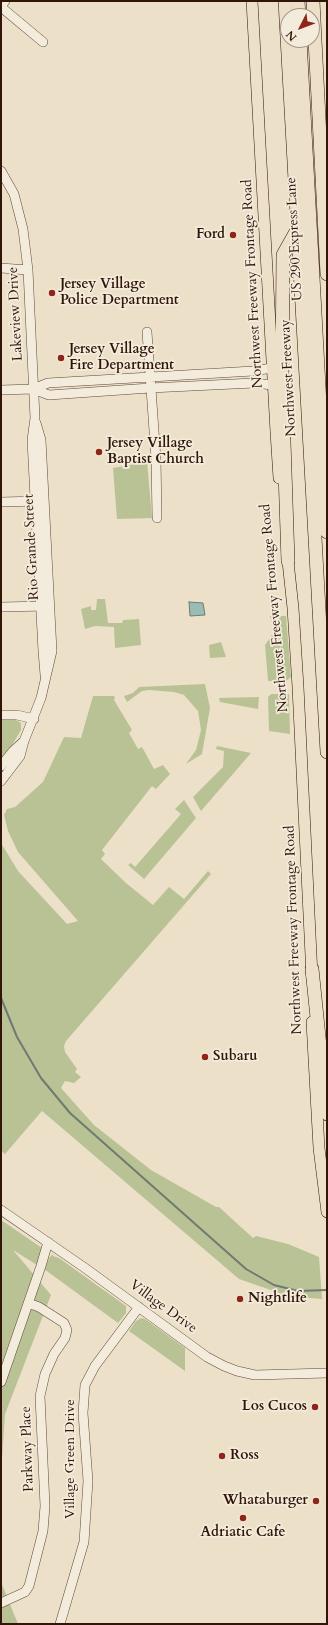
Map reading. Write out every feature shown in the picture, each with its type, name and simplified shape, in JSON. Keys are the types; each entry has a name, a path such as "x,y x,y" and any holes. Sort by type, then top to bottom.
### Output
{"highway":[{"name":"Northwest Freeway","path":"285,1 327,752"},
{"path":"313,1 327,274"},
{"name":"US 290 Express Lane","path":"300,48 327,532"},
{"path":"288,562 282,383 283,255 298,230"},
{"path":"312,969 327,1114"}],"main road":[{"name":"Northwest Freeway Frontage Road","path":"252,1 276,432 298,687 312,969 310,999 314,1074 319,1148 327,1212"}],"street":[{"path":"5,1 1,7 43,42"},
{"name":"Lakeview Drive","path":"1,171 14,194 23,229 28,270 34,389"},
{"path":"1,268 28,270"},
{"path":"147,332 149,378 156,459 157,518"},
{"path":"1,390 34,389 48,383 149,378 253,371 272,368"},
{"path":"34,389 49,395 254,383 273,385"},
{"name":"Rio Grande Street","path":"1,781 20,756 24,741 34,719 41,698 46,675 42,651 45,606 39,501 41,440 35,418 34,389"},
{"path":"1,502 39,501"},
{"path":"1,607 45,606"},
{"path":"1,715 17,715 34,719"},
{"name":"Rio Grande Street","path":"1,766 12,751 24,741"},
{"name":"Village Drive","path":"1,1210 139,1306 207,1357 237,1371 255,1375 268,1376 327,1372"},
{"path":"1,1382 48,1242"},
{"name":"Parkway Place","path":"1,1603 25,1592 29,1586 43,1531 45,1506 40,1396 44,1374 54,1354 65,1338 67,1330 64,1323 39,1307 28,1303"},
{"name":"Village Green Drive","path":"60,1624 84,1542 88,1481 83,1413 85,1385 95,1366 139,1306"}],"green space":[{"path":"147,462 152,518 117,519 113,468"},
{"path":"97,599 105,599 108,623 122,623 123,620 139,619 141,645 115,648 114,627 95,626 85,629 81,609 91,606 91,610 96,610"},
{"path":"270,616 286,616 291,677 286,681 268,681 265,645 272,635 277,636 281,626 272,623"},
{"path":"221,642 226,657 210,658 209,645"},
{"path":"205,684 210,708 202,754 186,764 196,750 201,730 198,711 184,695 174,692 149,690 142,691 127,702 124,696 133,693 139,687"},
{"path":"271,694 289,694 290,734 269,731 268,697"},
{"path":"93,696 114,696 114,700 132,730 129,733 138,749 142,747 154,769 163,765 170,774 156,789 152,786 102,850 105,854 101,859 126,883 153,905 169,887 184,899 208,871 211,874 66,1041 64,1046 65,1052 77,1069 75,1072 81,1077 74,1083 65,1081 61,1088 94,1125 151,1170 216,1207 219,1207 253,1238 256,1236 288,1244 319,1257 322,1299 288,1296 239,1279 42,1111 5,1154 1,1151 1,843 18,871 67,924 78,921 18,852 8,831 4,815 7,809 15,807 43,782 64,737 81,738"},
{"path":"259,697 258,709 220,702 219,698"},
{"path":"14,719 21,723 21,730 1,764 1,720"},
{"path":"217,746 251,753 201,811 193,797 223,767 224,751 216,749"},
{"path":"184,800 196,818 144,879 128,865 131,863 135,867 181,814 175,809"},
{"path":"1,1220 42,1248 37,1265 13,1250 51,1295 5,1414 1,1474"},
{"path":"53,1254 53,1256 59,1258 126,1306 126,1313 118,1323 44,1269 49,1258"},
{"path":"141,1318 145,1319 185,1348 185,1371 129,1331 136,1321"},
{"path":"1,1582 18,1624 1,1624"}],"water":[{"path":"189,602 203,603 205,615 190,616"}],"waterway":[{"path":"1,998 17,1037 41,1078 70,1113 246,1269 274,1285 298,1291 327,1290"}],"place":[{"name":"Ford","path":"233,235"},
{"name":"Jersey Village Police Department","path":"52,293"},
{"name":"Jersey Village Fire Department","path":"61,358"},
{"name":"Jersey Village Baptist Church","path":"99,452"},
{"name":"Subaru","path":"205,1057"},
{"name":"Nightlife","path":"240,1299"},
{"name":"Los Cucos","path":"315,1407"},
{"name":"Ross","path":"222,1456"},
{"name":"Whataburger","path":"316,1501"},
{"name":"Adriatic Cafe","path":"243,1518"}]}
